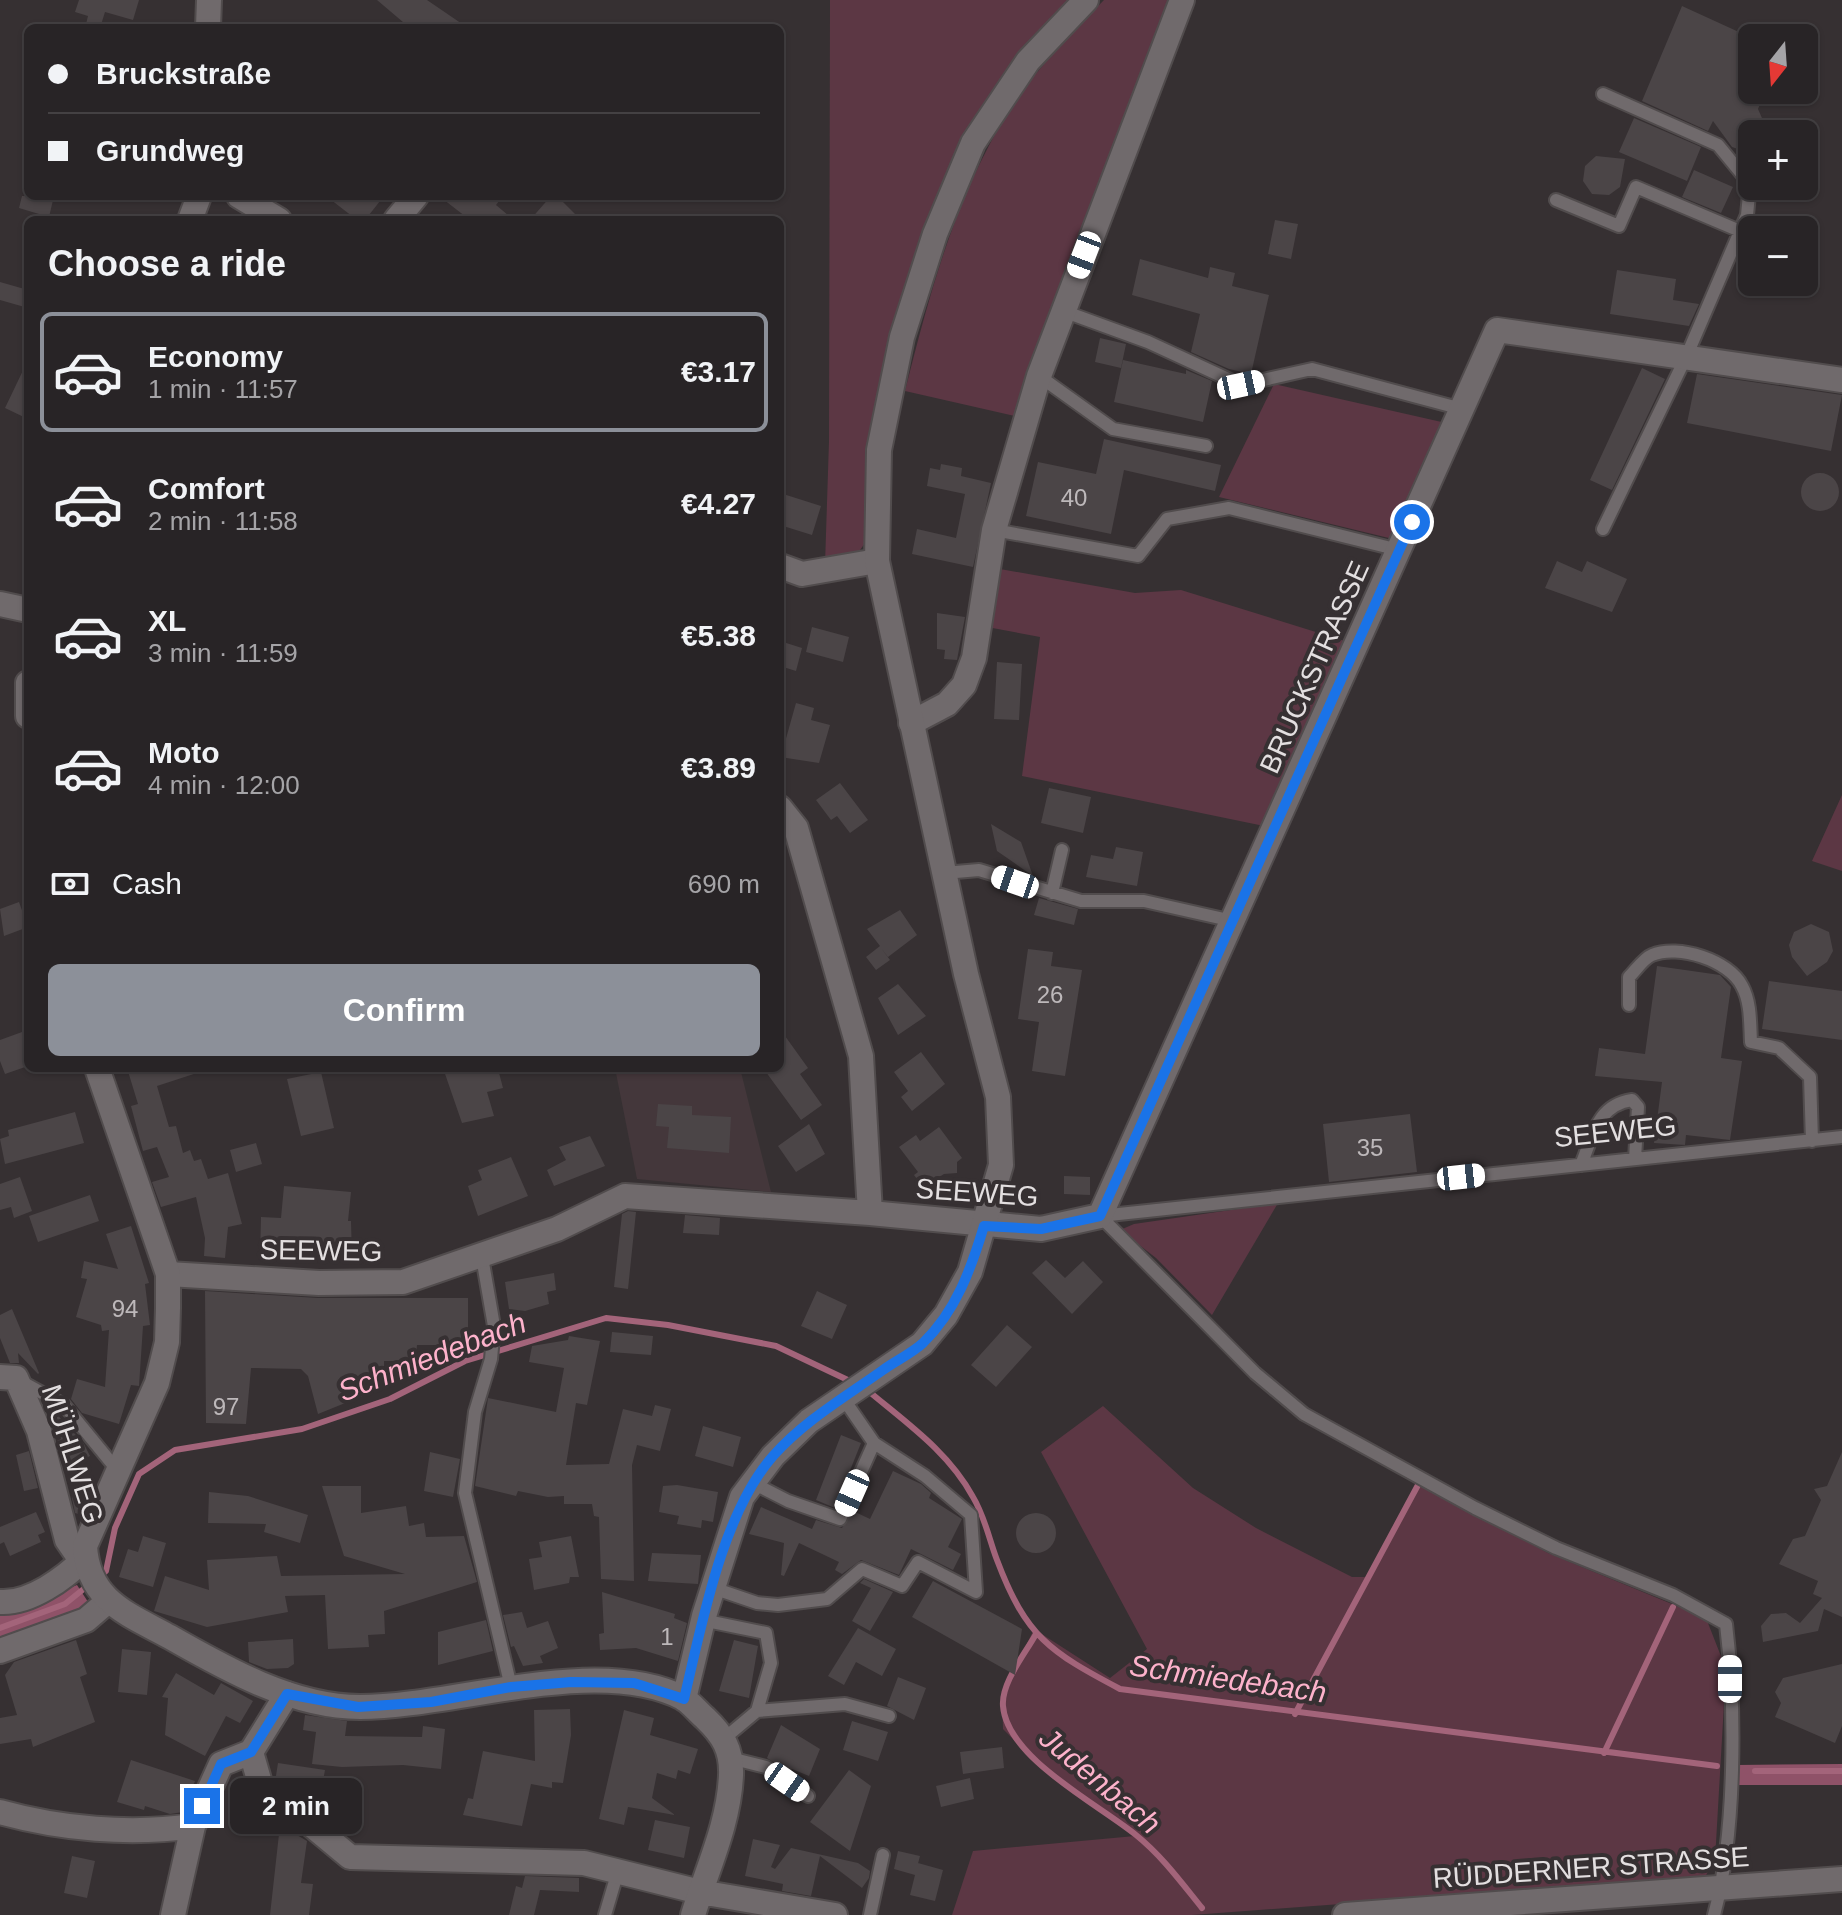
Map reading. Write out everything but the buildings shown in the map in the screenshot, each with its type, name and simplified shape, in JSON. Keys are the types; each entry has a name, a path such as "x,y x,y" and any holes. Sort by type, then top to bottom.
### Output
{"street":[{"path":"208,24 209,0"},
{"path":"684,1699 702,1620 742,1497 773,1456 809,1421 922,1344 946,1315 970,1272 1001,1165 998,1097 944,873 877,561 879,450 902,337 935,234 973,143 1028,61 1086,0"},
{"path":"911,723 947,704 964,685 974,658 994,530 1039,376 1182,0"},
{"path":"246,200 272,216"},
{"path":"399,216 413,200"},
{"name":"BRUCKSTRASSE","path":"1100,1216 1497,330 1687,355 1842,380"},
{"path":"784,567 802,574 877,561"},
{"path":"0,604 24,609"},
{"path":"784,813 796,828 861,1056 870,1213"},
{"path":"0,1602 13,1603 87,1565 85,1546 157,1383 167,1342 168,1274 98,1072"},
{"name":"SEEWEG","path":"168,1274 319,1283 403,1282 557,1229 625,1196 870,1213 1041,1229 1100,1216"},
{"name":"MÜHLWEG","path":"8,1378 39,1431 67,1540 87,1565 104,1598"},
{"path":"0,1651 86,1620 104,1598 203,1656 287,1694 358,1707 431,1702 511,1687 571,1682 634,1683 684,1699 727,1748 731,1774 722,1830 697,1904"},
{"path":"173,1915 193,1826 221,1764 251,1752 287,1694"},
{"path":"251,1752 266,1804 303,1818 350,1857 584,1863 618,1871 697,1904 835,1915"},
{"path":"0,1812 84,1827 150,1832 193,1826"},
{"name":"RÜDDERNER STRASSE","path":"1345,1915 1842,1879"}],"lane":[{"path":"1603,94 1718,145 1750,184 1747,216"},
{"path":"1556,200 1619,226 1636,187 1738,230"},
{"path":"1603,529 1687,355 1738,236"},
{"path":"1063,311 1148,342 1241,385 1312,369 1462,409"},
{"path":"1039,376 1113,429 1206,446"},
{"path":"994,530 1138,556 1167,519 1229,508 1399,550"},
{"path":"1052,893 1062,850"},
{"path":"944,873 979,870 1081,901 1144,901 1233,921"},
{"path":"1629,1005 1629,977 1650,955 1674,951 1725,966 1742,985 1750,1016 1751,1042 1779,1048 1810,1077 1812,1141"},
{"path":"1581,1165 1602,1115 1614,1102 1632,1100 1638,1107 1635,1159"},
{"name":"SEEWEG","path":"1100,1216 1842,1137"},
{"path":"1100,1216 1255,1373 1304,1414 1488,1515 1556,1548 1673,1595 1726,1624 1730,1781 1721,1887 1714,1915"},
{"path":"482,1257 494,1326 491,1359 475,1412 465,1493 511,1687"},
{"path":"8,1378 64,1405 118,1471"},
{"path":"713,1588 757,1603 778,1605 827,1599 862,1569 902,1586 918,1562 976,1592 971,1515 925,1476 874,1443 845,1397"},
{"path":"753,1483 788,1501 840,1519 874,1443"},
{"path":"702,1620 766,1633 771,1663 757,1711 727,1748 766,1767 808,1796"},
{"path":"757,1711 845,1704 889,1716"},
{"path":"870,1915 883,1855"},
{"path":"605,1915 618,1871"}],"shaded area":[{"path":"830,0 1078,0 939,202 867,540 858,553 825,565 829,441"},
{"path":"1104,0 1176,0 1019,417 905,391 947,244 992,139 1032,78"},
{"path":"1274,384 1446,423 1393,539 1219,497"},
{"path":"1000,569 1135,593 1181,590 1348,642 1264,826 1022,776 1040,637 987,627"},
{"path":"1842,795 1842,871 1812,861"},
{"path":"616,1072 741,1072 771,1192 637,1179"},
{"path":"1278,1203 1212,1315 1156,1258 1120,1230 1134,1224"},
{"path":"1103,1406 1193,1488 1256,1528 1352,1577 1367,1577 1418,1482 1548,1553 1706,1618 1726,1669 1715,1860 1705,1877 1192,1915 952,1915 973,1851 1135,1836 1051,1777 1003,1729 1002,1695 1034,1629 1110,1678 1147,1649 1041,1452"},
{"path":"77,1585 90,1605 0,1646 0,1611 16,1609"},
{"path":"1842,1764 1842,1785 1735,1785 1737,1765"}],"waterway":[{"name":"Schmiedebach","path":"100,1576 106,1571 115,1528 139,1474 175,1450 302,1429 390,1399 465,1361 606,1318 668,1325 776,1346 852,1382"},
{"name":"Schmiedebach","path":"866,1389 925,1438 963,1481 981,1512 1008,1586 1030,1625 1058,1652 1120,1689 1717,1766"},
{"path":"1295,1714 1418,1485"},
{"name":"Schmiedebach","path":"0,1628 65,1604 91,1583"},
{"path":"1604,1753 1673,1607"},
{"name":"Judenbach","path":"1036,1634 1003,1697 1008,1725 1020,1744 1037,1761 1145,1843 1202,1908"},
{"name":"Schmiedebach","path":"1755,1771 1842,1771"}],"route":[{"path":"202,1806 221,1764 251,1752 287,1694 358,1707 431,1702 511,1687 571,1682 634,1683 684,1699 702,1620 742,1497 773,1456 809,1421 922,1344 946,1315 970,1272 984,1226 1041,1229 1100,1216 1412,522"}]}
